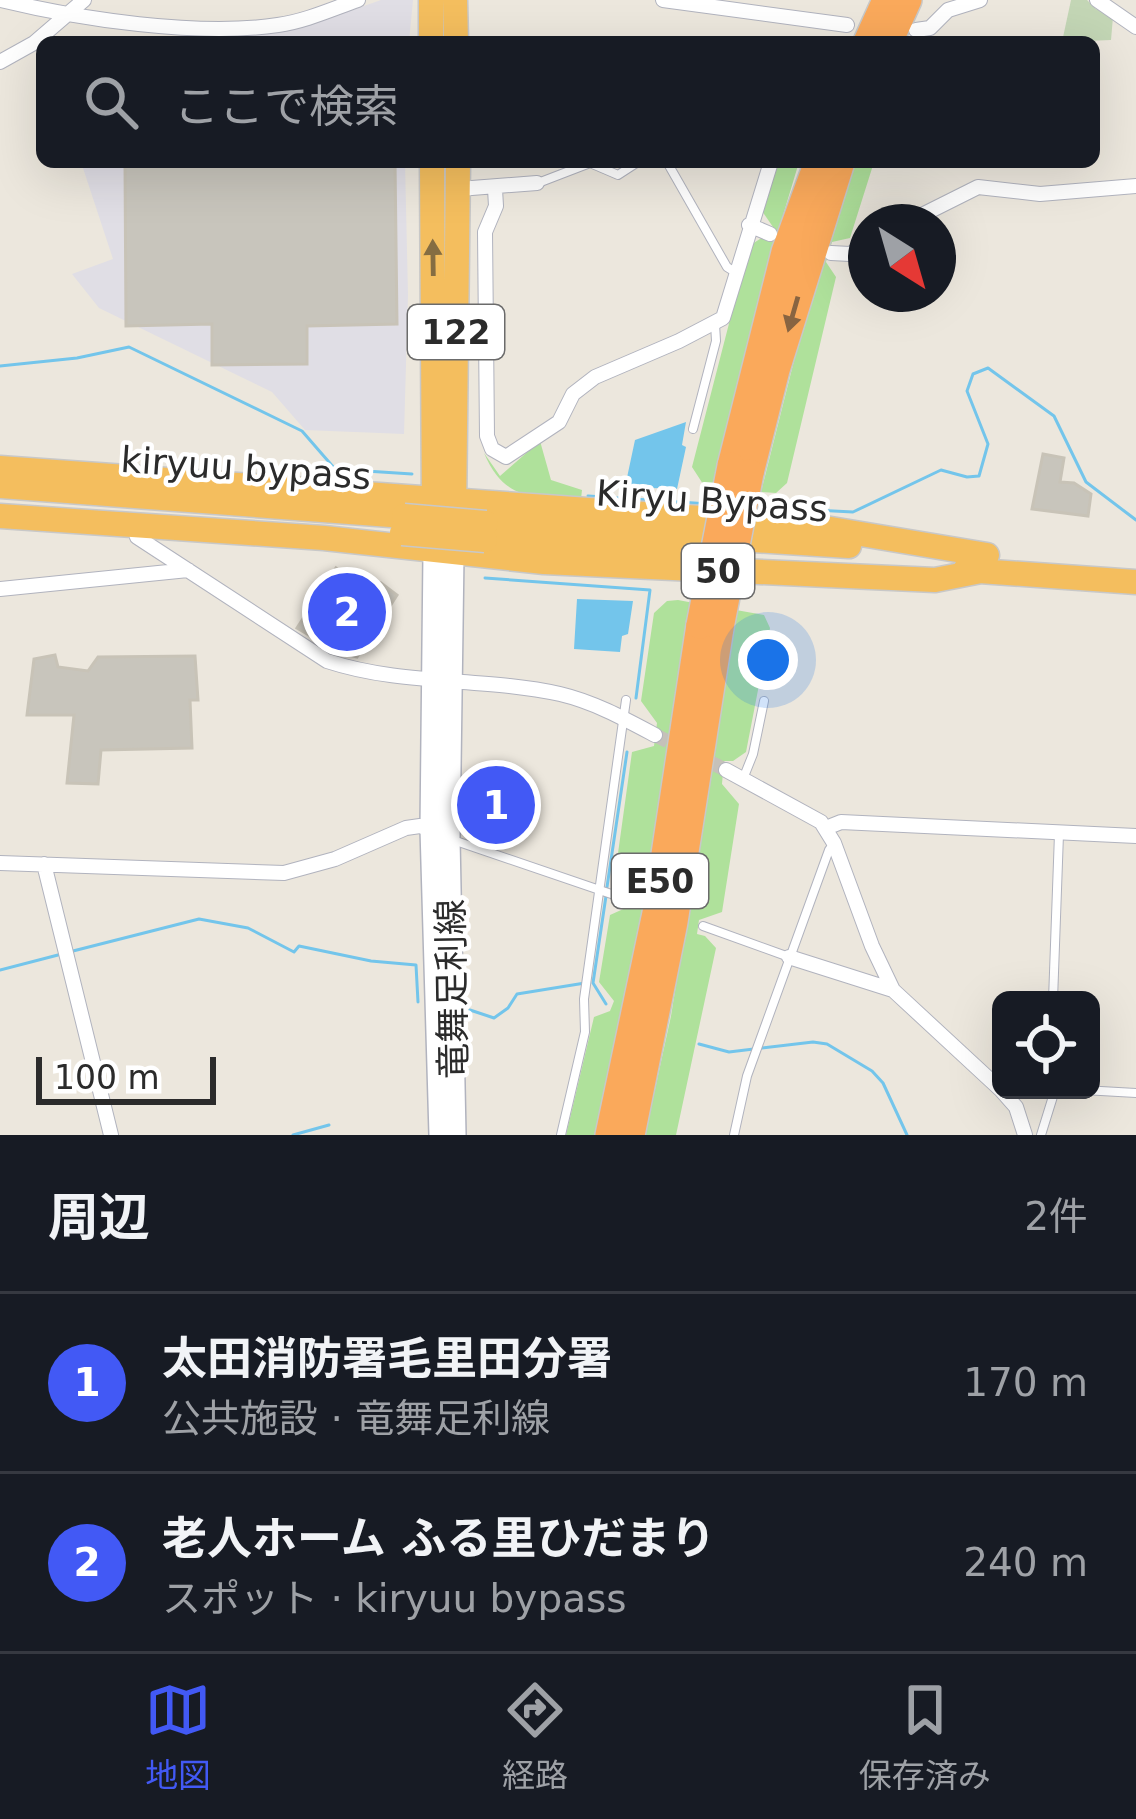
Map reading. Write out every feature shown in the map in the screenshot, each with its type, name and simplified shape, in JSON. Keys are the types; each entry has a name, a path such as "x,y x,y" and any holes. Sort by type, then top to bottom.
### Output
{"highway":[{"path":"430,0 431,36"},
{"path":"455,0 456,36"},
{"path":"856,36 869,0"},
{"path":"856,36 886,0"},
{"path":"892,36 908,0"},
{"name":"122","path":"432,168 444,554"},
{"name":"122","path":"444,501 460,272 458,168"},
{"name":"E50","path":"609,1135 741,470 762,333 813,168"},
{"name":"E50","path":"741,470 839,168"},
{"path":"460,272 467,318 470,483 486,522"},
{"path":"4,470 444,501"},
{"name":"kiryuu bypass","path":"4,470 403,524"},
{"name":"50","path":"444,501 486,522 813,526 984,563"},
{"name":"kiryuu bypass","path":"0,503 403,524 486,522"},
{"name":"50","path":"0,516 324,538 444,554 935,580 984,563"},
{"name":"Kiryu Bypass","path":"486,522 984,563 1136,582"},
{"name":"Kiryu Bypass","path":"984,563 1136,566"},
{"name":"E50","path":"631,1135 674,922 710,627"}],"main road":[{"path":"440,1135 444,554"},
{"name":"竜舞足利線","path":"440,834 455,1135"}],"street":[{"path":"1,0 68,14 202,28 276,26 358,0"},
{"path":"42,36 84,0"},
{"path":"663,0 825,24 856,36"},
{"path":"923,34 948,10 980,0"},
{"path":"1106,2 1136,27"},
{"path":"819,36 825,24"},
{"path":"0,62 36,41"},
{"path":"495,189 485,255 488,436 496,454 511,456 559,422 573,394 604,371 723,318 769,168"},
{"path":"459,189 537,183"},
{"path":"944,204 978,187 1040,194 1136,186"},
{"path":"749,225 770,234"},
{"path":"831,253 848,254"},
{"path":"134,525 137,537 327,662 362,673 560,694 655,735"},
{"path":"0,589 188,570"},
{"path":"726,770 811,814 826,828 893,990 992,1082"},
{"path":"826,828 841,822 1136,836"},
{"path":"0,863 284,873 335,859 406,828 440,834"},
{"path":"44,864 111,1135"},
{"path":"789,957 893,990"},
{"path":"1009,1099 1025,1135"}],"lane":[{"path":"537,183 571,168"},
{"path":"602,168 618,175 629,168"},
{"path":"670,168 727,267 737,272"},
{"path":"692,429 716,341 715,324"},
{"path":"561,1135 585,1032 584,999 626,700"},
{"path":"743,779 764,701"},
{"path":"440,834 623,898"},
{"path":"1053,991 1059,834"},
{"path":"734,1135 746,1076 834,844"},
{"path":"703,926 789,957"},
{"path":"1100,1091 1136,1093"},
{"path":"1041,1135 1052,1099"}],"shaded area":[{"path":"381,0 413,0 410,36 184,36 182,30 278,32"},
{"path":"83,168 405,168 404,434 305,430 272,392 99,308 72,274 113,259"}],"green space":[{"path":"1071,0 1087,0 1113,17 1111,40 1063,36"},
{"path":"777,168 797,168 775,242 718,487 703,484 692,467 749,246 763,237 769,239 773,227 762,211"},
{"path":"854,168 872,168 861,204 848,204 848,238 832,242 826,262 836,277 787,483 776,493 761,492 805,317"},
{"path":"540,441 551,480 582,490 581,499 535,496 511,488 492,469 484,453 500,476"},
{"path":"667,601 694,603 636,958 599,1135 566,1135 594,1017 610,1011 614,1001 599,982 610,915 630,906 632,895 615,875 632,752 654,746 657,723 641,701 654,613"},
{"path":"736,610 764,615 770,628 746,752 724,761 722,784 739,804 722,912 699,920 697,934 716,948 676,1135 645,1135 671,1016"}],"water":[{"path":"686,422 677,489 625,487 635,440"},
{"path":"577,599 633,601 620,652 574,649"}],"building":[{"path":"125,168 395,168 397,324 307,326 307,364 212,365 212,324 126,326"},
{"path":"1043,454 1064,458 1060,482 1074,483 1091,494 1088,516 1032,509"},
{"path":"336,568 371,593 381,583 397,595 357,657 338,652 297,628"},
{"path":"55,655 58,667 88,671 98,657 195,656 198,700 190,700 192,748 101,750 98,784 67,783 74,715 27,715 34,659"}],"waterway":[{"path":"0,366 129,347 302,431 335,469 412,474"},
{"path":"755,507 853,512 941,470 979,476 988,444 967,391 973,374 988,368 1054,416 1086,482 1136,520"},
{"path":"588,496 709,504"},
{"path":"485,578 650,590 636,698"},
{"path":"607,887 627,752"},
{"path":"606,896 593,983 606,1004"},
{"path":"73,951 199,919 248,928 294,952 299,946 416,965 418,1002"},
{"path":"0,970 58,955"},
{"path":"470,1010 494,1018 517,994 585,983"},
{"path":"699,1044 729,1052 827,1044 883,1083 907,1135"},
{"path":"293,1135 329,1125"}],"tunnel":[{"path":"655,735 726,770"}],"place":[{"name":"老人ホーム ふる里ひだまり","path":"347,612"},
{"name":"太田消防署毛里田分署","path":"496,805"}]}
